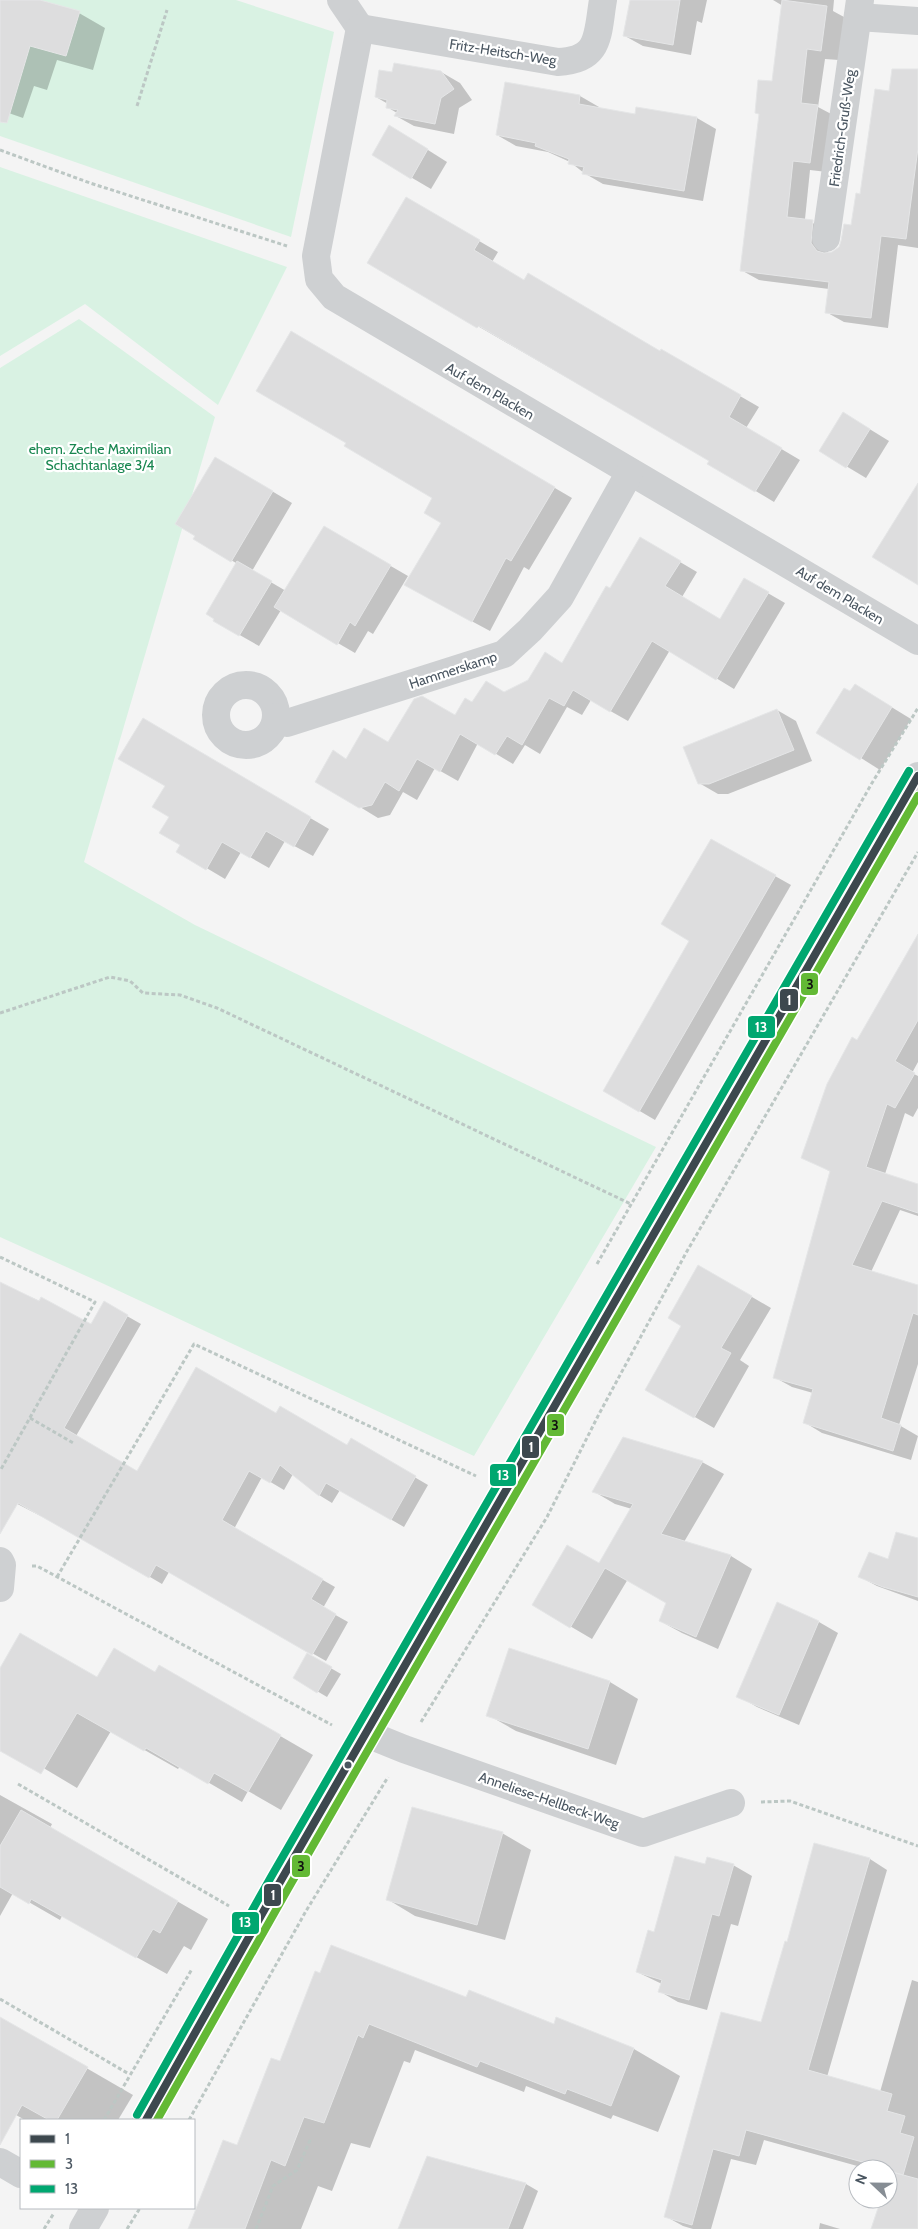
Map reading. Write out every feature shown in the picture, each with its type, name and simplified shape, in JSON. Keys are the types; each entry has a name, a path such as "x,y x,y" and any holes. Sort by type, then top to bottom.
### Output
{"street":[{"path":"341,0 360,28"},
{"name":"Fritz-Heitsch-Weg","path":"360,28 558,62 573,61 588,55 595,43 603,0"},
{"name":"Friedrich-Gruß-Weg","path":"826,238 859,9 918,21"},
{"name":"Auf dem Placken","path":"360,28 316,256 319,280 334,297 918,641"},
{"name":"Hammerskamp","path":"276,717 287,723 504,654 530,630 560,597 630,472"},
{"path":"147,2119 280,1882 918,776"},
{"name":"Anneliese-Hellbeck-Weg","path":"367,1734 404,1749 643,1833 731,1803"},
{"path":"0,2162 20,2173"}],"path":[{"path":"137,106 167,10"},
{"path":"0,150 90,183 316,256"},
{"path":"190,2119 306,1912 546,1517 686,1253 918,852"},
{"path":"0,1013 110,977 130,981 143,993 180,995 217,1008 631,1204"},
{"path":"0,1257 95,1302 0,1471"},
{"path":"57,1577 194,1344 476,1476"},
{"path":"30,1418 75,1444"},
{"path":"1,1571 37,1566 332,1726"},
{"path":"18,1784 229,1906"},
{"path":"731,1803 790,1801 918,1846"},
{"path":"0,1999 129,2074"},
{"path":"256,2229 272,2186 297,2170 310,2138"},
{"path":"44,2229 55,2209"},
{"path":"127,2229 139,2209"}],"green space":[{"path":"0,0 236,0 334,32 291,237 0,136"},
{"path":"0,167 287,267 218,405 85,304 0,356"},
{"name":"ehem. Zeche Maximilian Schachtanlage 3/4","path":"79,319 215,417 84,862 195,925 656,1147 474,1456 0,1237 0,368"}],"building":[{"path":"0,0 40,0 80,11 66,56 30,46 7,123 0,122"},
{"path":"630,0 680,0 673,45 623,36"},
{"path":"782,0 827,6 821,51 807,49 801,103 818,105 810,163 793,161 787,217 813,220 811,243 817,251 824,253 832,252 839,247 844,224 851,225 856,193 860,194 875,89 889,91 892,69 918,69 918,148 906,239 881,236 871,318 825,313 829,282 740,271 759,114 755,113 758,80 772,81"},
{"path":"394,63 441,71 454,89 441,98 435,124 394,116 398,110 386,108 387,100 375,97 379,70 392,72"},
{"path":"505,82 580,95 579,104 635,114 636,107 697,117 684,191 582,174 584,167 568,164 569,159 535,146 536,143 496,135"},
{"path":"389,125 428,149 411,179 372,155"},
{"path":"406,197 480,240 474,250 524,280 528,273 660,351 661,349 741,395 729,417 782,448 755,492 707,464 709,461 479,326 477,328 367,263"},
{"path":"291,331 555,487 511,561 506,558 472,622 404,585 441,523 424,513 432,498 344,446 346,443 256,391"},
{"path":"843,412 870,429 846,468 819,451"},
{"path":"215,457 273,491 231,562 193,539 195,536 175,524"},
{"path":"918,483 918,585 872,557"},
{"path":"324,526 391,565 355,626 350,622 337,645 274,607"},
{"path":"640,537 681,561 665,586 720,619 744,578 769,592 716,680 652,641 610,712 573,690 564,706 549,698 522,745 507,736 495,755 460,734 440,772 417,759 399,791 385,782 372,805 359,808 315,782 333,750 346,759 364,728 388,742 414,699 422,696 455,715 465,698 472,702 486,681 504,692 528,680 545,652 562,663 606,586 610,588"},
{"path":"237,561 272,581 239,636 213,621 214,619 206,614"},
{"path":"855,684 892,707 860,760 816,733 844,688 850,691"},
{"path":"777,709 794,750 709,784 698,784 683,747"},
{"path":"143,718 311,817 294,847 266,831 250,858 222,842 206,870 176,852 180,845 159,833 169,817 152,807 165,786 118,759"},
{"path":"711,839 776,875 639,1112 603,1091 689,941 661,924"},
{"path":"918,934 918,1020 895,1061 915,1073 895,1108 887,1104 866,1167 918,1184 918,1213 882,1201 852,1265 918,1285 918,1315 913,1313 881,1418 901,1425 893,1451 803,1423 813,1389 773,1378 830,1171 801,1158 827,1084 852,1037 857,1040"},
{"path":"698,1265 752,1296 721,1348 731,1353 694,1418 645,1390 681,1326 668,1318"},
{"path":"0,1282 39,1301 41,1297 91,1324 104,1301 128,1315 64,1428 137,1471 196,1367 276,1413 280,1406 347,1445 351,1438 416,1476 391,1520 326,1483 319,1496 280,1465 270,1483 249,1471 222,1520 323,1579 311,1599 336,1614 312,1655 156,1565 149,1578 18,1503 0,1534"},
{"path":"623,1437 703,1461 661,1534 731,1555 696,1637 659,1621 666,1603 605,1568 570,1628 532,1605 567,1545 599,1563 633,1504 592,1492"},
{"path":"896,1532 918,1538 918,1597 883,1587 858,1577 869,1552 888,1559"},
{"path":"777,1602 819,1621 779,1715 736,1697"},
{"path":"20,1633 97,1677 114,1648 155,1672 159,1665 281,1735 248,1792 214,1773 208,1784 146,1748 144,1751 77,1713 41,1774 0,1751 0,1668"},
{"path":"509,1648 610,1681 588,1749 486,1716"},
{"path":"307,1653 332,1667 317,1693 293,1678"},
{"path":"412,1807 503,1832 477,1925 386,1900"},
{"path":"21,1810 178,1901 160,1933 153,1929 136,1958 31,1899 29,1904 0,1887 0,1846"},
{"path":"814,1843 870,1858 808,2070 892,2094 887,2111 905,2116 900,2133 914,2137 903,2175 918,2179 918,2229 871,2229 878,2209 898,2209 898,2159 852,2159 746,2130 739,2156 713,2149 692,2225 664,2217 721,2012 761,2022 785,1941 787,1942"},
{"path":"675,1856 705,1864 707,1857 734,1864 719,1916 712,1914 689,2000 658,1992 662,1980 636,1972 648,1930 654,1932"},
{"path":"331,1945 466,1997 469,1990 554,2024 556,2017 634,2048 611,2106 567,2089 565,2094 480,2061 477,2067 369,2024 363,2038 358,2035 324,2123 304,2117 285,2166 271,2160 245,2229 188,2229 223,2140 237,2145 271,2058 280,2061 315,1971 320,1973"},
{"path":"0,2017 88,2067 58,2119 47,2119 22,2105 0,2145"},
{"path":"427,2156 526,2183 508,2229 398,2229"}],"transit line":[{"name":"13","path":"137,2115 271,1877 909,771"},
{"name":"1","path":"147,2119 280,1882 918,776"},
{"name":"3","path":"158,2119 289,1887 918,796"}]}
